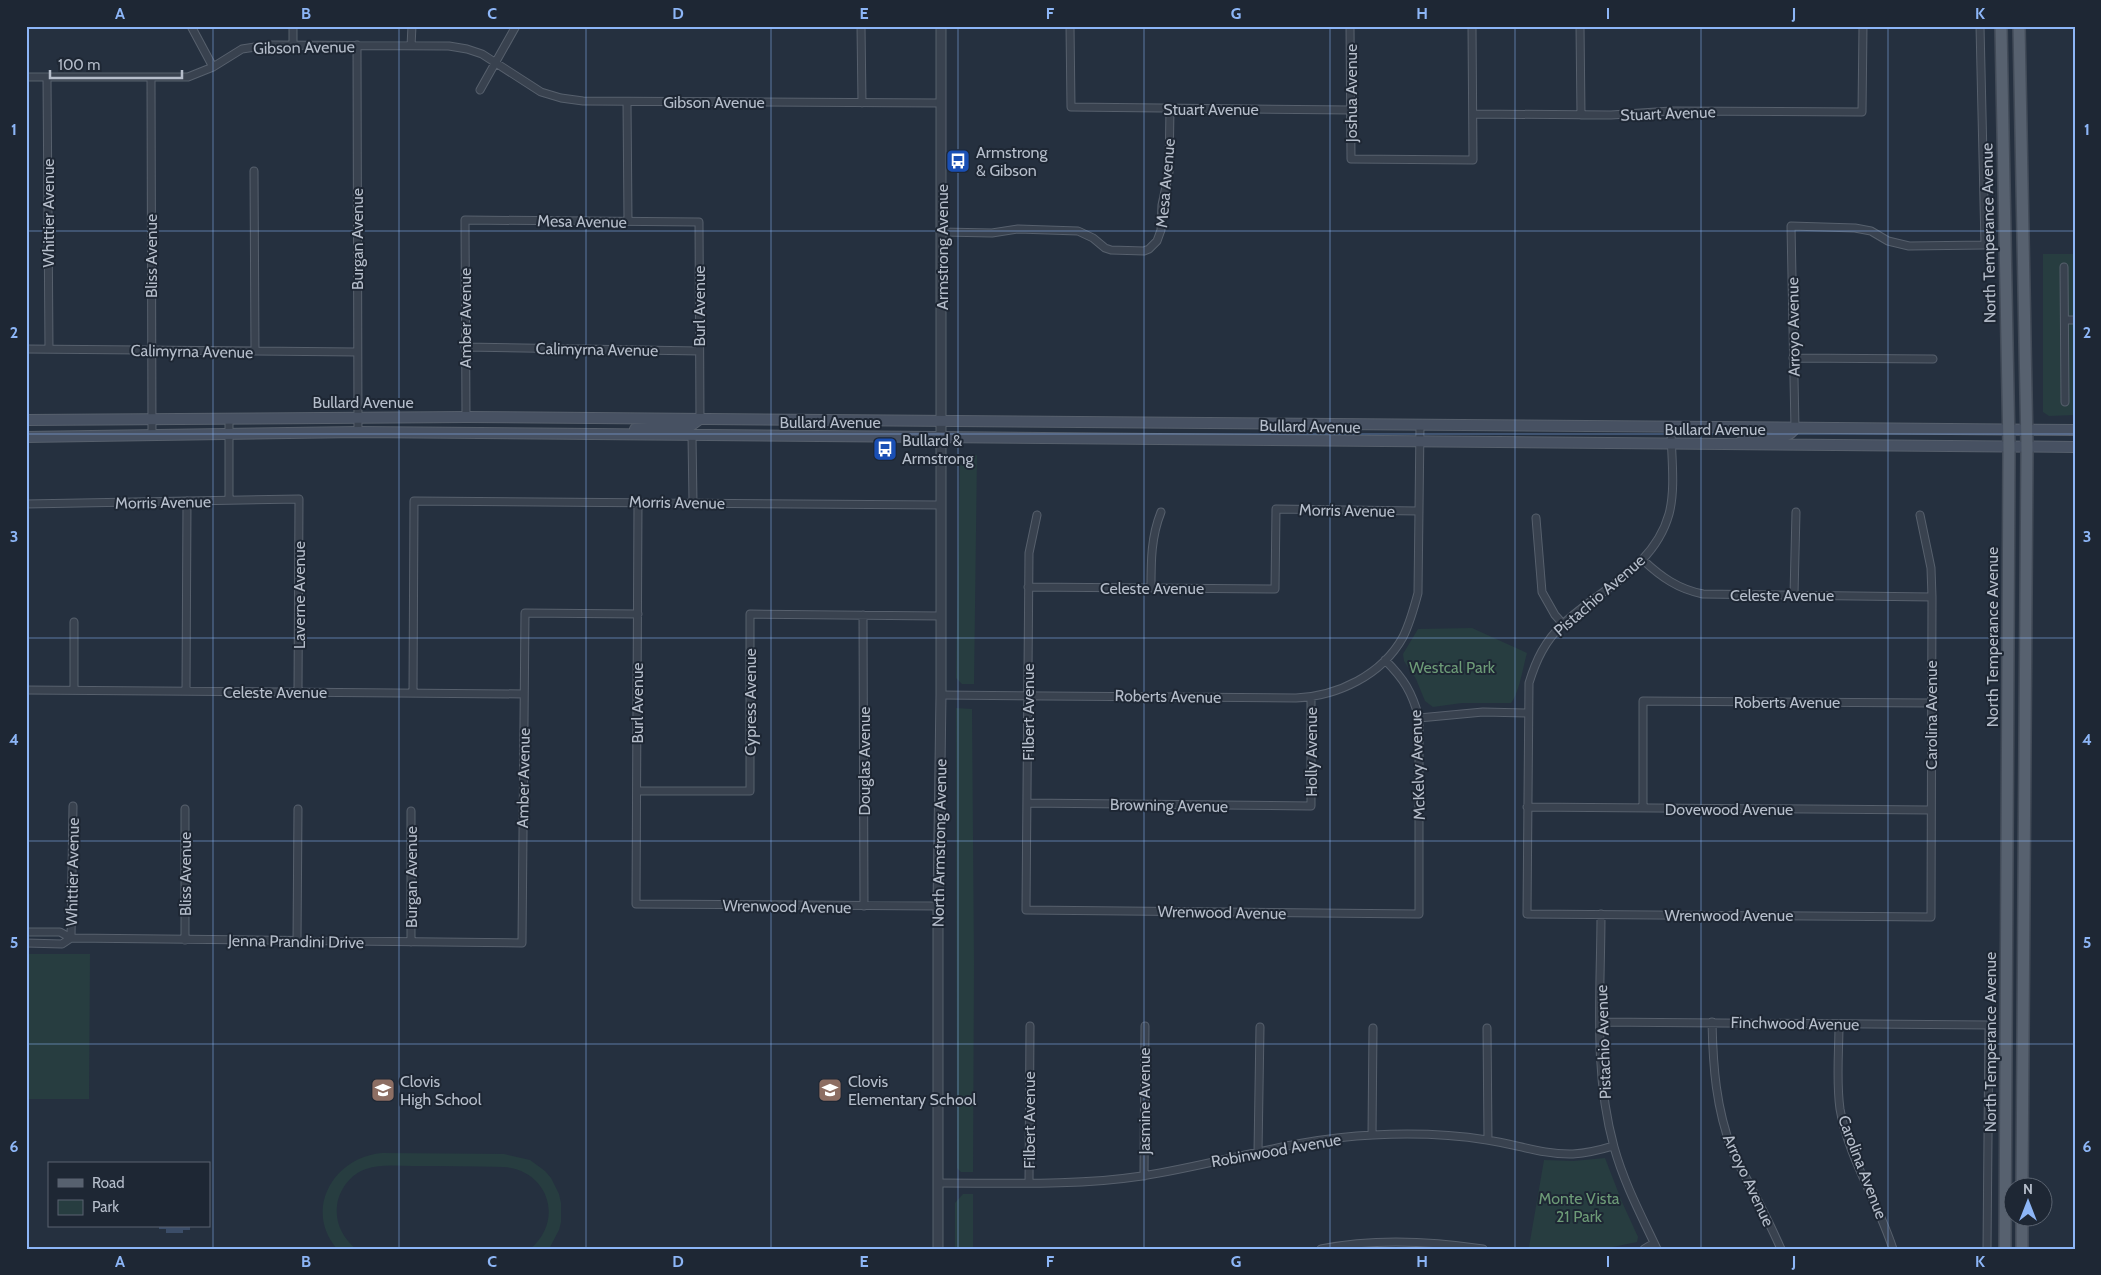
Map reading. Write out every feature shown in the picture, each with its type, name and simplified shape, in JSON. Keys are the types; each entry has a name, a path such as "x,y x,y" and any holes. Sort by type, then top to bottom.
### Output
{"main road":[{"name":"North Temperance Avenue","path":"2001,26 2009,448 2005,1249"},
{"name":"North Temperance Avenue","path":"2019,26 2027,430 2022,1178"},
{"name":"Bullard Avenue","path":"26,420 152,420 358,416 2075,430"},
{"name":"Bullard Avenue","path":"612,434 646,428 689,427 700,419"},
{"path":"1738,444 1754,437 1790,435 1795,428"},
{"name":"Bullard Avenue","path":"26,437 358,432 2009,448 2075,447"},
{"path":"2022,1228 2022,1249"}],"street":[{"path":"191,26 213,67"},
{"path":"293,26 293,45"},
{"path":"412,26 412,46"},
{"path":"480,90 516,26"},
{"path":"862,26 862,103"},
{"name":"Armstrong Avenue","path":"941,26 941,438"},
{"name":"Stuart Avenue","path":"1070,26 1071,107 1351,110"},
{"name":"Joshua Avenue","path":"1350,26 1351,159 1473,160 1473,114"},
{"path":"1472,26 1473,114"},
{"path":"1580,26 1581,115"},
{"name":"Stuart Avenue","path":"1473,114 1581,115 1696,111 1862,112 1863,26"},
{"name":"Arroyo Avenue","path":"1795,428 1791,226 1855,228 1871,231 1888,241 1909,246 1985,245 1980,26"},
{"name":"Gibson Avenue","path":"26,77 188,77 213,67 242,49 268,45 449,46 467,48 482,54 541,92 561,98 583,101 942,104"},
{"name":"Burgan Avenue","path":"357,45 358,432"},
{"name":"Whittier Avenue","path":"47,78 49,349"},
{"name":"Bliss Avenue","path":"151,78 152,435"},
{"path":"627,102 628,221"},
{"name":"Mesa Avenue","path":"942,232 985,233 1018,229 1078,230 1111,250 1144,251 1149,249 1157,241 1161,230 1162,205 1169,172 1170,108"},
{"path":"254,172 255,351"},
{"name":"Mesa Avenue","path":"465,220 699,222"},
{"name":"Amber Avenue","path":"465,220 466,417"},
{"name":"Burl Avenue","path":"699,222 700,419"},
{"path":"2064,267 2065,402"},
{"path":"2065,320 2075,320"},
{"name":"Calimyrna Avenue","path":"465,347 699,351"},
{"name":"Calimyrna Avenue","path":"26,349 357,352"},
{"path":"1793,358 1933,359"},
{"path":"229,418 229,500"},
{"path":"1385,660 1402,639 1411,619 1418,593 1420,426"},
{"name":"Pistachio Avenue","path":"1527,914 1527,713 1529,683 1536,660 1547,642 1563,624 1642,560 1663,531 1672,497 1672,427"},
{"path":"692,436 693,502"},
{"name":"North Armstrong Avenue","path":"938,1249 938,906 942,616 941,438"},
{"name":"Morris Avenue","path":"26,504 299,499"},
{"name":"Laverne Avenue","path":"298,692 299,499"},
{"path":"186,691 187,501"},
{"name":"Morris Avenue","path":"413,693 414,501 941,505"},
{"name":"Burl Avenue","path":"636,904 638,502"},
{"name":"Morris Avenue","path":"1276,589 1276,509 1418,511"},
{"path":"1151,588 1152,549 1155,528 1162,512"},
{"path":"1794,595 1796,512"},
{"name":"Filbert Avenue","path":"1026,910 1028,587 1029,553 1037,515"},
{"name":"Carolina Avenue","path":"1920,515 1931,568 1932,597 1931,917"},
{"path":"1536,518 1542,592 1555,615 1563,624"},
{"name":"Celeste Avenue","path":"1642,560 1660,576 1689,591 1718,595 1932,597"},
{"name":"Celeste Avenue","path":"1028,587 1276,589"},
{"name":"Amber Avenue","path":"522,943 525,613 638,614"},
{"name":"Cypress Avenue","path":"637,791 750,791 750,614 863,615"},
{"path":"863,615 942,616"},
{"name":"Douglas Avenue","path":"863,615 864,906"},
{"path":"74,622 74,690"},
{"name":"Roberts Avenue","path":"941,695 1311,697 1330,693 1351,685 1385,660"},
{"name":"McKelvy Avenue","path":"1385,660 1402,677 1413,696 1418,718 1419,914"},
{"name":"Celeste Avenue","path":"26,690 524,694"},
{"name":"Holly Avenue","path":"1311,697 1312,806"},
{"name":"Roberts Avenue","path":"1643,808 1643,701 1931,703"},
{"path":"1418,718 1483,712 1527,713"},
{"name":"Browning Avenue","path":"1027,804 1312,806"},
{"name":"Whittier Avenue","path":"71,938 74,806"},
{"name":"Dovewood Avenue","path":"1527,807 1930,810"},
{"name":"Bliss Avenue","path":"185,809 185,940"},
{"path":"297,941 298,809"},
{"name":"Burgan Avenue","path":"411,811 411,942"},
{"name":"Wrenwood Avenue","path":"636,904 938,906"},
{"name":"Wrenwood Avenue","path":"1026,910 1419,914"},
{"name":"Wrenwood Avenue","path":"1527,914 1931,917"},
{"name":"Pistachio Avenue","path":"1602,914 1601,1078 1606,1113 1613,1146 1632,1198 1656,1246"},
{"name":"Jenna Prandini Drive","path":"26,932 60,932 71,938 522,943"},
{"name":"Jenna Prandini Drive","path":"26,943 62,944 71,938"},
{"name":"Finchwood Avenue","path":"1600,1022 1989,1025 1988,1249"},
{"name":"Arroyo Avenue","path":"1712,1022 1716,1098 1732,1151 1770,1223 1780,1249"},
{"name":"Carolina Avenue","path":"1839,1024 1840,1109 1848,1138 1886,1225 1893,1249"},
{"name":"Filbert Avenue","path":"1029,1183 1030,1026"},
{"name":"Jasmine Avenue","path":"1144,1176 1145,1026"},
{"path":"1258,1152 1260,1027"},
{"path":"1372,1135 1373,1028"},
{"path":"1487,1028 1488,1140"},
{"name":"Robinwood Avenue","path":"938,1183 1102,1181 1144,1176 1300,1143 1372,1135 1416,1134 1488,1140 1550,1152 1572,1154 1613,1146"},
{"path":"1322,1249 1405,1241 1449,1244 1483,1249"},
{"path":"1644,1249 1656,1246"}],"green space":[{"path":"2043,254 2075,254 2075,415 2049,416 2043,412"},
{"path":"960,455 977,455 974,684 962,684 956,678"},
{"name":"Westcal Park","path":"1472,628 1527,653 1519,687 1514,699 1511,703 1462,703 1433,707 1425,701 1416,679 1404,661 1403,654 1418,629"},
{"path":"956,708 972,709 973,1172 961,1172 957,1168"},
{"path":"26,954 90,954 89,1099 26,1099"},
{"path":"382,1153 504,1154 530,1160 551,1178 559,1194 561,1222 559,1230 549,1249 530,1249 541,1237 547,1224 549,1211 547,1198 541,1187 532,1177 519,1170 504,1167 458,1166 371,1167 351,1178 340,1194 337,1218 347,1240 356,1249 337,1249 327,1234 323,1218 324,1202 329,1188 338,1175 350,1164 365,1157"},
{"name":"Monte Vista 21 Park","path":"1605,1158 1638,1237 1637,1242 1603,1249 1529,1247 1544,1160 1573,1161"},
{"path":"963,1194 973,1194 973,1249 955,1249 955,1203"}],"water":[{"path":"190,1228 190,1230 183,1230 183,1233 166,1233 166,1229 159,1229"}],"place":[{"name":"Armstrong & Gibson","path":"958,161"},
{"name":"Bullard & Armstrong","path":"885,449"},
{"name":"Clovis High School","path":"383,1090"},
{"name":"Clovis Elementary School","path":"830,1090"}]}
